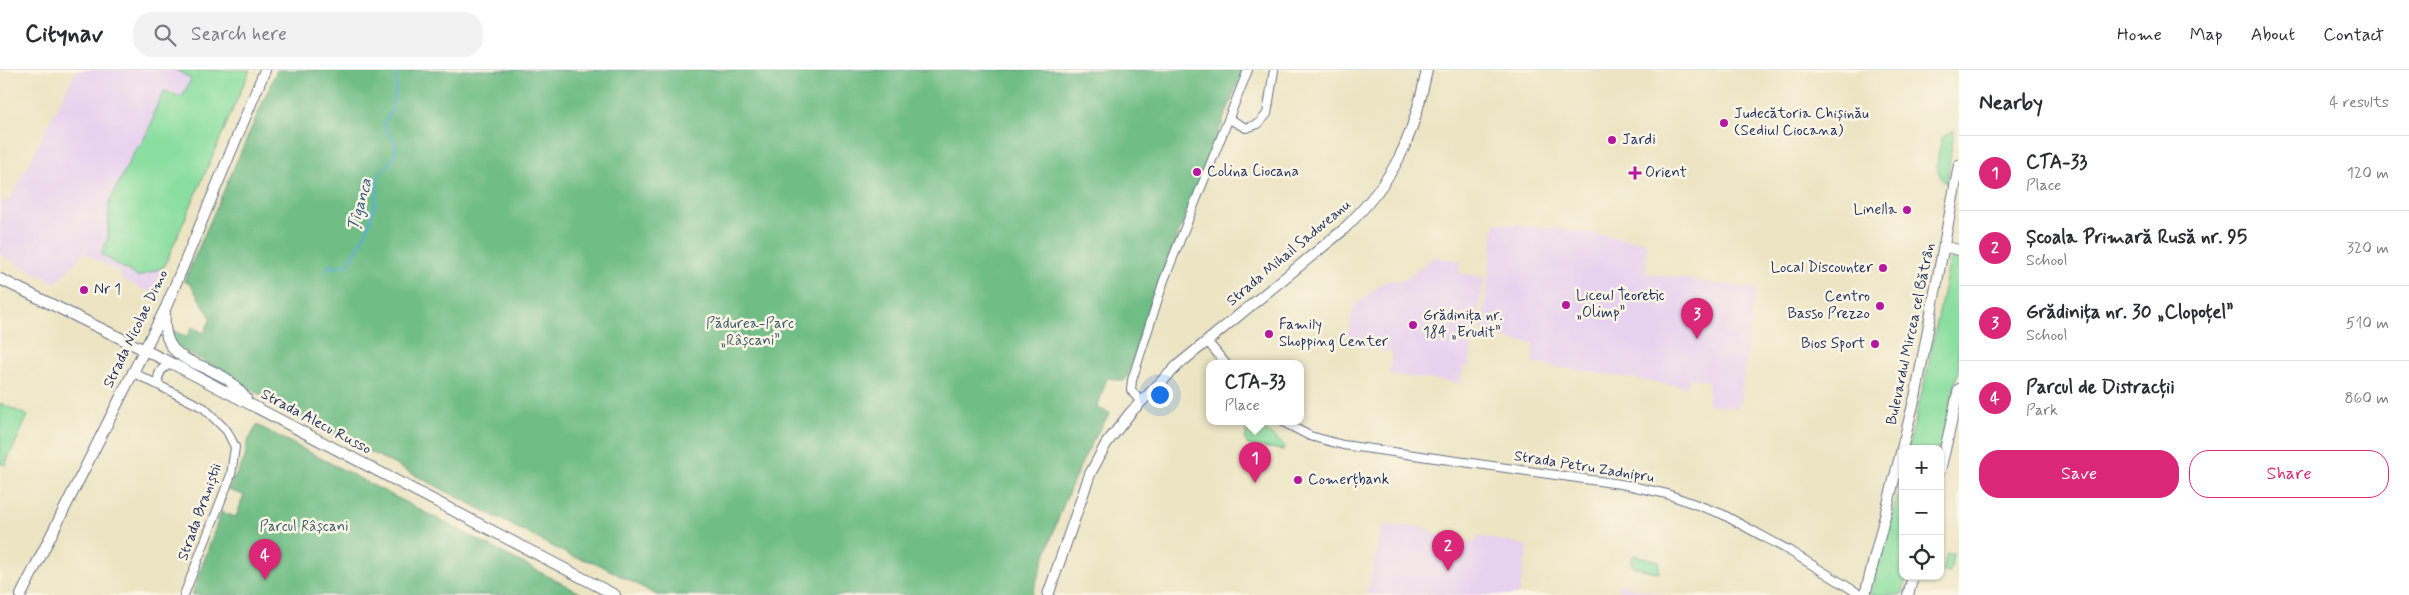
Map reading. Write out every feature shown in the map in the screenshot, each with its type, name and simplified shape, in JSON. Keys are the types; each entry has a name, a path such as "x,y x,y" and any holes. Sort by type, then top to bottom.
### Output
{"main road":[{"name":"Strada Nicolae Dimo","path":"21,595 166,307 265,70"},
{"name":"Strada Mihail Sadoveanu","path":"1048,595 1090,474 1111,438 1140,401 1207,341 1342,231 1375,196 1397,164 1408,141 1417,115 1427,70"},
{"name":"Bulevardul Mircea cel Bătrân","path":"1905,445 1945,247 1959,165"},
{"path":"1945,247 1959,250"},
{"name":"Strada Alecu Russo","path":"0,278 174,364 616,595"},
{"path":"166,307 165,334 170,346 179,355 228,380 254,406"},
{"path":"1944,454 1959,389"},
{"name":"Bulevardul Mircea cel Bătrân","path":"1863,595 1899,472"},
{"path":"1908,595 1912,580"}],"street":[{"path":"1140,401 1131,390 1133,375 1164,280 1248,70"},
{"path":"1229,119 1246,128 1258,124 1267,114 1274,70"},
{"path":"1207,341 1223,360"},
{"path":"158,385 161,371 166,366 174,364"},
{"name":"Strada Braniștii","path":"132,372 196,403 211,413 228,431 235,447 231,475 184,595"},
{"name":"Strada Petru Zadnipru","path":"1289,425 1310,436 1342,445 1627,485 1683,498 1729,518 1863,595"}],"shaded area":[{"path":"76,70 250,70 152,293 122,279 121,273 84,253 56,283 0,255 0,201 7,201 13,195"},
{"name":"Liceul Teoretic „Olimp”","path":"1495,223 1564,229 1647,243 1645,273 1756,289 1739,408 1708,404 1708,381 1689,378 1688,387 1532,363 1534,343 1481,336"},
{"name":"Grădinița nr. 184 „Erudit”","path":"1434,257 1461,261 1459,273 1484,277 1469,366 1464,366 1460,383 1390,374 1392,352 1346,344 1354,306 1387,280 1404,281"},
{"path":"1383,526 1422,527 1438,535 1475,543 1478,536 1528,546 1519,593 1515,595 1366,595"},
{"path":"1619,584 1665,595 1617,595"}],"green space":[{"path":"176,70 250,70 164,267 138,277 101,254 108,238 109,203 136,148 141,145 164,91 182,97 191,79"},
{"name":"Pădurea-Parc „Râșcani”","path":"277,70 1243,70 1159,283 1128,375 1124,381 1107,378 1097,408 1110,413 1074,478 1032,595 657,595 596,563 571,556 251,390 226,373 176,346 169,332 170,329 187,337 192,327 204,333 211,318 190,284 184,281"},
{"path":"1954,130 1947,183 1939,174 1937,162 1942,138"},
{"path":"1959,257 1959,368 1941,445 1909,445 1926,376 1949,264 1953,258"},
{"path":"0,403 28,416 5,465 0,463"},
{"name":"Parcul Râșcani","path":"257,425 584,595 192,595 221,512 236,517 244,495 228,490 245,458 247,443"},
{"path":"1248,425 1259,425 1284,445 1283,450 1248,445 1245,440"},
{"path":"1899,490 1899,580 1906,580 1902,595 1870,595"},
{"path":"1947,554 1953,554 1950,572 1944,571"},
{"path":"1634,555 1659,561 1659,573 1634,567 1631,563"}],"waterway":[{"name":"Țîganca","path":"326,271 329,265 335,267 349,264 360,244 373,212 376,200 377,177 394,157 396,147 384,125 392,109 396,90 397,70"}],"place":[{"name":"Judecătoria Chișinău (Sediul Ciocana)","path":"1724,123"},
{"name":"Jardi","path":"1612,140"},
{"name":"Colina Ciocana","path":"1197,172"},
{"name":"Orient","path":"1635,173"},
{"name":"Linella","path":"1907,210"},
{"name":"Local Discounter","path":"1883,268"},
{"name":"Nr 1","path":"84,290"},
{"name":"Liceul Teoretic „Olimp”","path":"1566,305"},
{"name":"Centro Basso Prezzo","path":"1880,306"},
{"name":"Grădinița nr. 184 „Erudit”","path":"1413,325"},
{"name":"Family Shopping Center","path":"1269,334"},
{"name":"Grădinița nr. 30 „Clopoțel”","path":"1697,339"},
{"name":"Bios Sport","path":"1875,344"},
{"name":"Comerțbank","path":"1298,480"},
{"name":"CTA-33","path":"1255,483"},
{"name":"Școala Primară Rusă nr. 95","path":"1448,571"},
{"name":"Parcul de Distracții","path":"265,580"}]}
